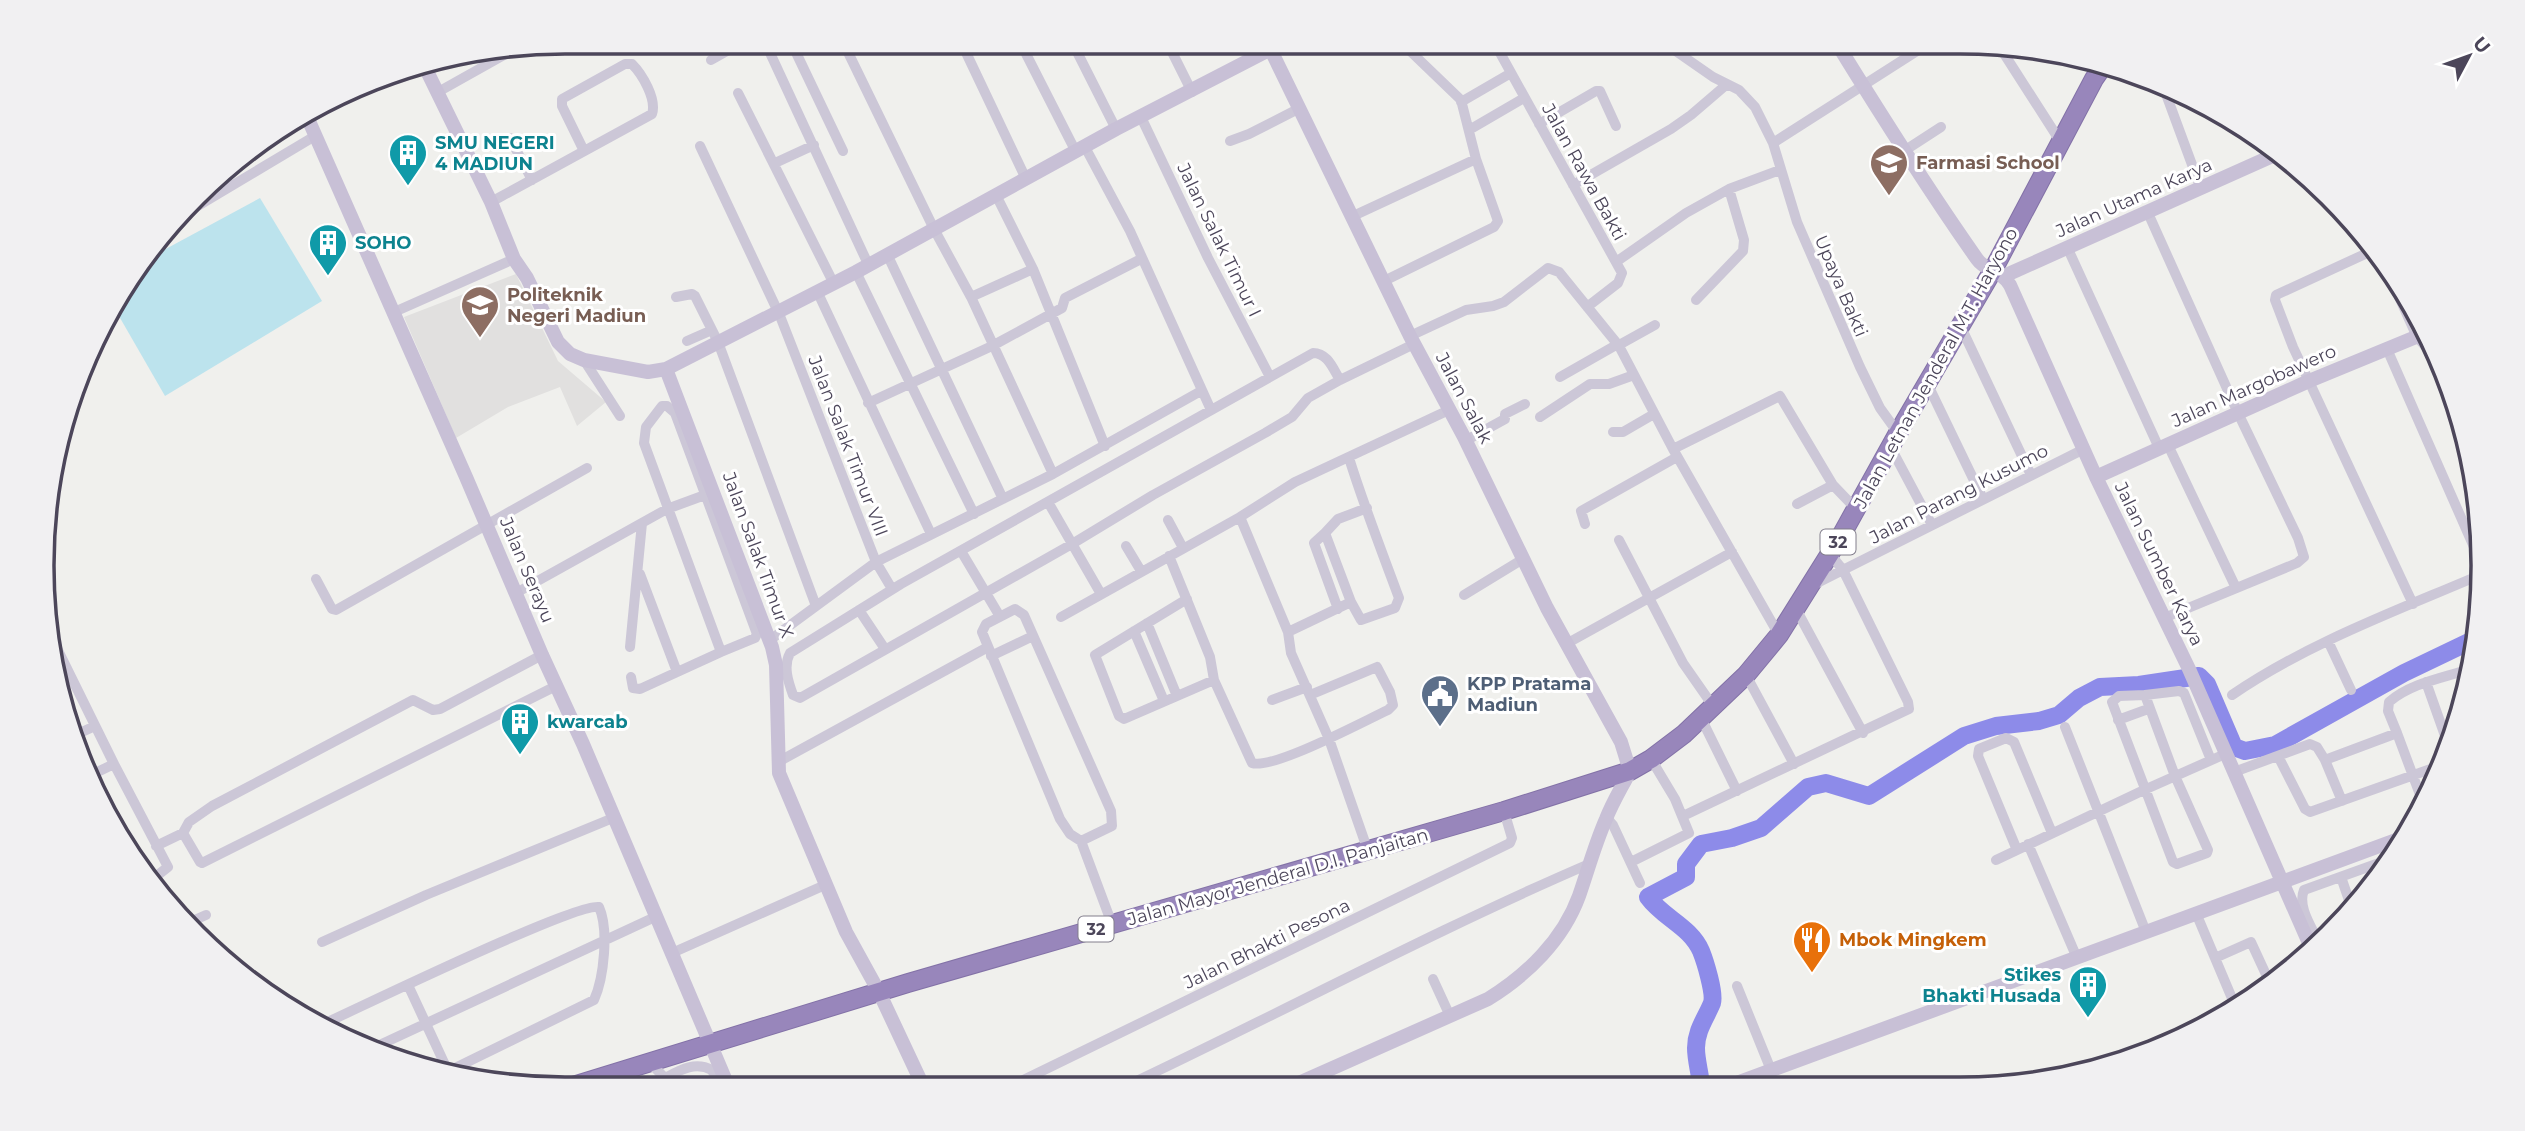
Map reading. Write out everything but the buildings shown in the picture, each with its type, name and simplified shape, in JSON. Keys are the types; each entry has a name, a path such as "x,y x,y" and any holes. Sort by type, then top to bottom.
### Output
{"highway":[{"name":"Jalan Letnan Jenderal M.T. Haryono","path":"1630,771 1669,747 1746,675 1779,635 1830,554 1960,325 1999,273 2060,141 2099,74"},
{"name":"Jalan Mayor Jenderal D.I. Panjaitan","path":"603,1077 879,992 1504,811 1630,771"}],"street":[{"path":"711,60 722,54"},
{"path":"771,54 814,145 862,268 911,381 974,514"},
{"path":"797,54 843,151"},
{"path":"849,54 934,229 971,297 1053,474"},
{"path":"967,54 1026,179"},
{"path":"1027,54 1130,231 1140,259 1210,410"},
{"path":"1078,54 1116,130"},
{"path":"1173,54 1192,92"},
{"path":"428,73 491,202 514,259 527,278 558,342 570,354 584,360 658,370 715,336 778,311 862,268 1080,149 1192,92 1256,54"},
{"name":"Jalan Salak","path":"1273,54 1412,340 1450,410 1566,644 1621,742 1630,771"},
{"path":"1384,281 1496,225 1497,212 1476,159 1461,102 1412,54"},
{"name":"Jalan Rawa Bakti","path":"1503,54 1524,98 1622,272 1622,278 1587,307"},
{"name":"Upaya Bakti","path":"1684,54 1726,85 1742,92 1755,107 1773,143 1797,222 1932,525"},
{"path":"1843,54 1979,263 1999,273"},
{"path":"1773,143 1912,54"},
{"path":"2006,57 2060,141"},
{"path":"438,92 496,59"},
{"path":"491,202 584,151 654,111 648,91 632,64 625,64 562,99 562,106 584,151"},
{"path":"1461,102 1511,73"},
{"path":"1573,185 1671,129 1726,85"},
{"path":"1539,124 1597,90 1600,91 1616,126"},
{"path":"738,93 833,282"},
{"path":"1469,130 1524,98"},
{"path":"2168,99 2201,189"},
{"path":"1230,141 1300,108"},
{"name":"Jalan Salak Timur I","path":"1141,117 1270,377"},
{"name":"Jalan Serayu","path":"310,123 724,1077"},
{"path":"1904,150 1941,127"},
{"path":"209,199 315,136"},
{"path":"510,138 532,180"},
{"path":"775,163 814,145"},
{"name":"Jalan Salak Timur VIII","path":"701,146 778,311 876,562 892,589"},
{"name":"Jalan Utama Karya","path":"1999,273 2068,248 2268,158"},
{"path":"1351,217 1476,159"},
{"path":"1616,262 1686,213 1729,189 1780,170"},
{"path":"1696,300 1743,251 1744,240 1729,189"},
{"path":"996,195 1033,269 1105,446"},
{"path":"2148,213 2304,552 2303,558 2164,618"},
{"path":"2068,248 2236,589"},
{"path":"887,254 1003,499"},
{"path":"2365,254 2275,297 2283,323 2309,382 2413,604"},
{"path":"392,313 514,259"},
{"path":"868,403 992,346 1062,308 1065,298 1140,259"},
{"path":"1340,380 1326,357 1317,353 1210,410 892,589 790,653 786,662 793,695 800,698 1072,544 1292,417 1305,400 1466,310 1504,302 1548,268 1559,272 1618,345 1675,453 1779,635"},
{"path":"971,297 1033,269"},
{"name":"Jalan Sumber Karya","path":"1999,273 2189,669 2307,940"},
{"path":"817,291 931,534"},
{"path":"676,297 694,295 715,336 816,606"},
{"path":"1560,377 1655,325"},
{"path":"1960,325 2031,475"},
{"path":"687,341 715,336"},
{"name":"Jalan Margobawero","path":"2096,477 2309,382 2417,337"},
{"path":"2387,349 2470,538"},
{"path":"584,360 620,416"},
{"name":"Jalan Salak Timur X","path":"658,370 770,640 776,665 778,762 785,789 846,932 879,992 919,1077"},
{"path":"1540,417 1590,384 1609,384 1634,375"},
{"path":"1927,383 1983,499"},
{"path":"770,640 876,562 1053,474 1201,391"},
{"path":"1585,524 1581,511 1675,453 1780,396 1833,485 1856,509"},
{"path":"1465,440 1505,419 1505,414 1525,404"},
{"path":"631,677 636,690 755,638 757,634 675,413 663,406 650,420 643,438 721,652"},
{"path":"1061,617 1240,517 1295,482 1450,410"},
{"path":"1613,432 1623,432 1654,414"},
{"name":"Jalan Parang Kusumo","path":"1810,586 2084,449"},
{"path":"1325,533 1351,602 1361,620 1395,608 1399,601 1349,458"},
{"path":"316,579 332,609 336,610 587,468"},
{"path":"1797,504 1833,485"},
{"path":"516,593 667,509 705,495"},
{"path":"1048,502 1101,594"},
{"path":"1338,608 1314,543 1334,522 1367,508"},
{"path":"1240,517 1287,632 1289,647 1329,738 1368,851"},
{"path":"1168,520 1184,548"},
{"path":"630,646 639,570 636,526"},
{"path":"1619,540 1707,712 1737,791"},
{"path":"1126,546 1141,571"},
{"path":"961,551 999,615"},
{"path":"1566,644 1732,552"},
{"path":"1683,816 1907,712 1910,706 1843,570 1830,554"},
{"path":"1169,556 1210,657 1214,680 1253,765 1329,738 1392,707 1390,692 1380,670 1374,667 1308,691 1272,700"},
{"path":"1464,595 1524,559"},
{"path":"639,570 677,672"},
{"path":"2232,695 2284,663 2328,641 2471,579"},
{"path":"1187,599 1095,655 1119,716 1124,719 1214,680"},
{"path":"1287,632 1351,602"},
{"path":"1796,608 1863,733"},
{"path":"1081,841 1112,826 1111,811 1033,636 1020,610 1015,609 999,615 982,632 1060,818 1070,835 1081,841 1112,925"},
{"path":"859,610 885,649"},
{"path":"1147,623 1177,696"},
{"path":"1134,631 1164,701"},
{"path":"778,762 989,651 1033,636"},
{"path":"2328,641 2351,690"},
{"path":"156,846 183,833 189,822 212,806 413,700 433,710 440,709 542,655"},
{"path":"63,662 168,869 158,875"},
{"path":"1746,675 1794,764"},
{"path":"2419,790 2388,711 2389,702 2400,693 2426,682 2459,675"},
{"path":"2426,682 2443,731"},
{"path":"183,833 202,863 556,686"},
{"path":"2145,695 2175,776 2208,850 2207,853 2177,864 2144,790 2113,699 2119,696 2179,691 2184,694 2211,760"},
{"path":"2118,720 2148,709"},
{"path":"82,732 95,726"},
{"path":"2066,727 2146,932"},
{"path":"2325,760 2397,733"},
{"path":"2018,849 1978,756 1979,749 2007,738 2014,742 2052,833"},
{"path":"2234,772 2314,745 2325,760 2342,801"},
{"path":"1996,860 2225,754"},
{"path":"2278,756 2308,811 2428,771"},
{"path":"1631,862 1688,835 1689,831 1651,759"},
{"path":"98,772 114,764"},
{"path":"1313,1077 1488,999 1530,968 1569,919 1606,817 1630,771"},
{"name":"Jalan Bhakti Pesona","path":"1030,1077 1510,843 1512,838 1504,811"},
{"path":"1606,817 1613,825 1640,883"},
{"path":"322,942 426,895 613,818"},
{"path":"1758,1077 2390,842"},
{"path":"2028,844 2077,958"},
{"path":"1144,1077 1310,994 1528,890 1590,864"},
{"path":"2315,933 2302,905 2304,890 2374,865"},
{"path":"2341,877 2348,898"},
{"path":"672,953 825,885"},
{"path":"332,1020 548,922 595,905 601,910 604,940 602,979 594,1000 459,1065"},
{"path":"2196,913 2232,998"},
{"path":"196,919 206,915"},
{"path":"383,1043 655,917"},
{"path":"2215,958 2251,942 2266,975"},
{"path":"1433,979 1450,1016"},
{"path":"408,985 445,1062"},
{"path":"1737,986 1771,1070"},
{"path":"650,1063 664,1077"},
{"path":"667,1077 684,1068 703,1066 712,1070 715,1077"}],"shaded area":[{"path":"260,198 322,301 165,396 119,317 140,281 163,251"},
{"name":"Politeknik Negeri Madiun","path":"516,274 558,361 606,402 577,426 560,387 508,407 456,438 404,317"}],"waterway":[{"path":"1700,1077 1696,1042 1713,998 1707,969 1696,942 1648,897 1686,877 1686,864 1701,844 1732,838 1761,828 1808,787 1826,783 1869,796 1964,736 1996,726 2039,721 2059,715 2079,698 2100,687 2139,685 2199,676 2207,684 2234,747 2245,751 2275,745 2404,673 2464,644"}],"place":[{"name":"SMU NEGERI 4 MADIUN","path":"408,187"},
{"name":"Farmasi School","path":"1889,197"},
{"name":"SOHO","path":"328,277"},
{"name":"Politeknik Negeri Madiun","path":"480,339"},
{"name":"KPP Pratama Madiun","path":"1440,728"},
{"name":"kwarcab","path":"520,756"},
{"name":"Mbok Mingkem","path":"1812,974"},
{"name":"Stikes Bhakti Husada","path":"2088,1019"}]}
